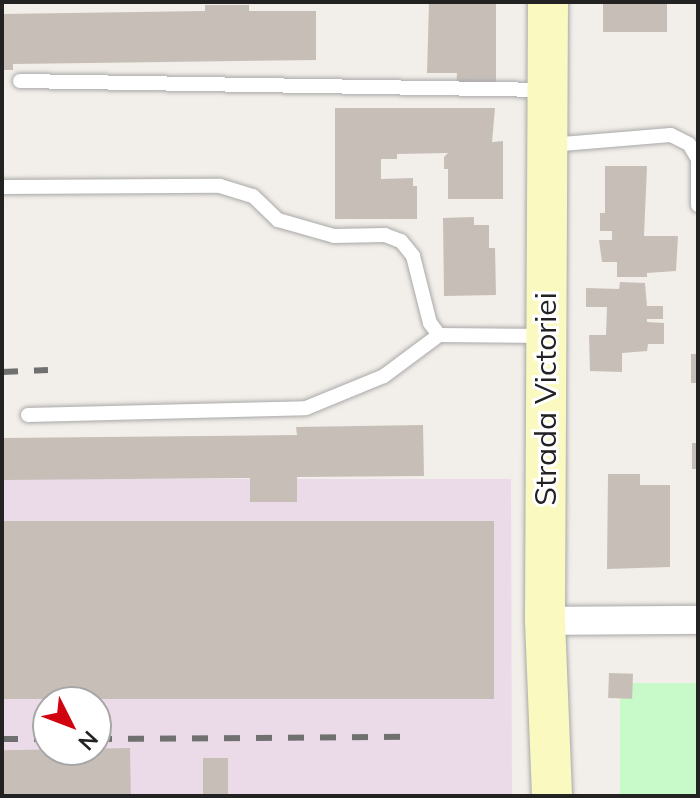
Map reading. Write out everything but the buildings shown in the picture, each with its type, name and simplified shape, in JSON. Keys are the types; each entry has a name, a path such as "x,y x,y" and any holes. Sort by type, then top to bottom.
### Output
{"street":[{"name":"Strada Victoriei","path":"548,2 545,621 551,704 552,796"},
{"path":"545,621 698,620"}],"lane":[{"path":"20,81 546,90"},
{"path":"546,145 671,135 689,144 698,159 698,205"},
{"path":"2,187 220,186 253,196 278,220 334,236 385,235 401,241 413,256 430,323 439,335"},
{"path":"28,415 306,408 384,376 439,335 546,336"}],"shaded area":[{"path":"2,479 511,479 512,796 2,796"}],"green space":[{"path":"620,683 698,683 698,796 620,796"}],"railway":[{"path":"2,372 48,370"},
{"path":"112,739 408,737"},
{"path":"2,739 32,739"}]}
